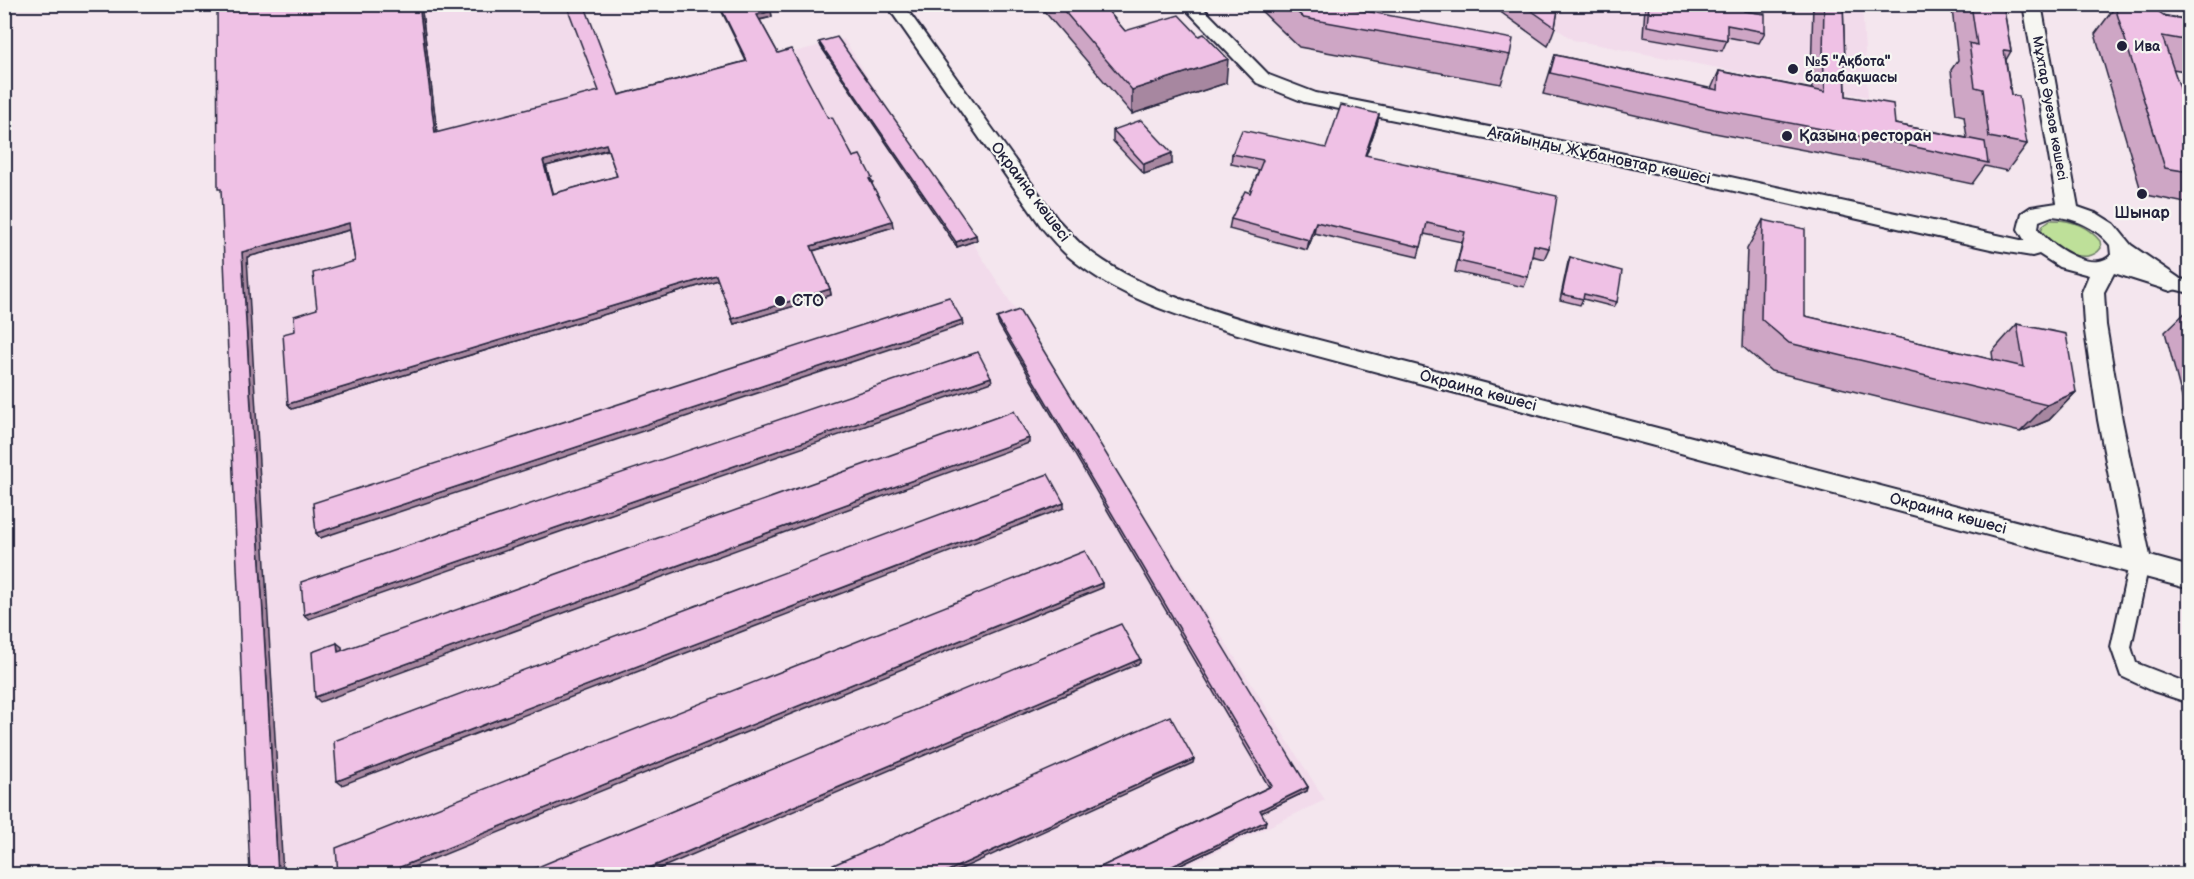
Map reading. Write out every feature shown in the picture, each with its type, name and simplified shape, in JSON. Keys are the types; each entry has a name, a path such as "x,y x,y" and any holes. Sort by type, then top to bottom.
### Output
{"street":[{"name":"Окраина көшесі","path":"894,4 1050,224 1075,250 1101,268 1158,298 1214,319 1261,333 2190,578"},
{"name":"Ағайынды Жұбановтар көшесі","path":"1189,4 1263,80 1311,98 1606,156 1995,243 2032,249 2040,247"},
{"name":"Мұхтар Әуезов көшесі","path":"2032,4 2069,211"},
{"path":"2092,292 2113,260 2117,238 2097,222 2069,211 2052,209 2038,212 2029,219 2028,229 2040,247 2072,264 2088,267 2113,260 2180,285"},
{"path":"2072,264 2092,292 2110,420 2139,564 2121,647 2128,669 2160,684 2190,694"}],"shaded area":[{"path":"218,5 584,5 623,97 844,39 1325,800 1170,874 252,874"},
{"name":"№5 \"Ақбота\" балабақшасы","path":"1523,5 1862,5 1868,97 1573,40"}],"green space":[{"path":"2050,220 2071,222 2084,227 2100,241 2101,248 2095,254 2087,256 2078,256 2060,249 2052,244 2041,231 2043,225"}],"building":[{"path":"217,4 419,4 435,133 599,91 566,4 584,4 619,95 747,61 719,4 767,4 771,11 757,15 778,53 791,49 828,118 832,117 853,157 860,155 872,178 869,179 892,221 811,246 830,289 732,319 716,275 288,404 283,334 295,331 294,316 317,309 313,273 355,261 349,223 242,252 278,874 250,874 221,189 218,189","holes":["606,144 617,176 552,194 543,161"]},
{"path":"1058,4 1102,4 1125,31 1179,15 1199,36 1204,34 1228,59 1132,90"},
{"path":"1288,4 1329,4 1513,39 1510,55 1304,18"},
{"path":"1522,4 1559,4 1555,27"},
{"path":"1649,4 1744,4 1744,11 1765,14 1765,32 1727,25 1727,40 1647,26"},
{"path":"1824,4 1843,4 1846,96 1893,104 1895,124 1985,142 1988,163 1897,143 1714,109 1550,73 1555,55 1718,90 1719,71 1825,92"},
{"path":"1971,4 2003,4 2011,51 2004,50 2011,95 2019,96 2027,144 1989,137 1983,89 1975,87 1969,43 1977,45"},
{"path":"2138,6 2156,10 2165,16 2190,20 2190,41 2162,36 2190,117 2190,172 2165,168 2115,7"},
{"path":"837,37 976,235 956,242 819,42"},
{"path":"1341,105 1379,114 1365,155 1557,196 1549,248 1534,245 1528,277 1458,261 1465,232 1427,223 1421,247 1316,222 1309,240 1231,219 1245,191 1250,193 1263,160 1232,154 1242,130 1326,148"},
{"path":"1141,120 1172,153 1144,164 1113,130"},
{"path":"1763,220 1805,229 1805,316 2024,367 2017,324 2066,334 2076,392 2047,405 1789,343 1761,319"},
{"path":"1570,257 1622,271 1617,302 1584,294 1583,299 1562,294"},
{"path":"949,297 962,320 316,533 313,503"},
{"path":"1019,310 1308,787 1260,810 1266,821 1156,874 1086,874 1272,786 997,318"},
{"path":"978,352 991,377 304,615 301,582"},
{"path":"1014,411 1029,438 315,697 312,652 337,643 338,652"},
{"path":"1048,474 1064,503 337,781 334,741"},
{"path":"1085,551 1102,583 383,874 338,874 336,848"},
{"path":"1121,624 1140,659 635,874 521,874"},
{"path":"1170,716 1194,759 941,874 813,874"}],"place":[{"name":"Ива","path":"2122,46"},
{"name":"№5 \"Ақбота\" балабақшасы","path":"1793,69"},
{"name":"Қазына ресторан","path":"1787,136"},
{"name":"Шынар","path":"2142,194"},
{"name":"СТО","path":"780,301"}]}
